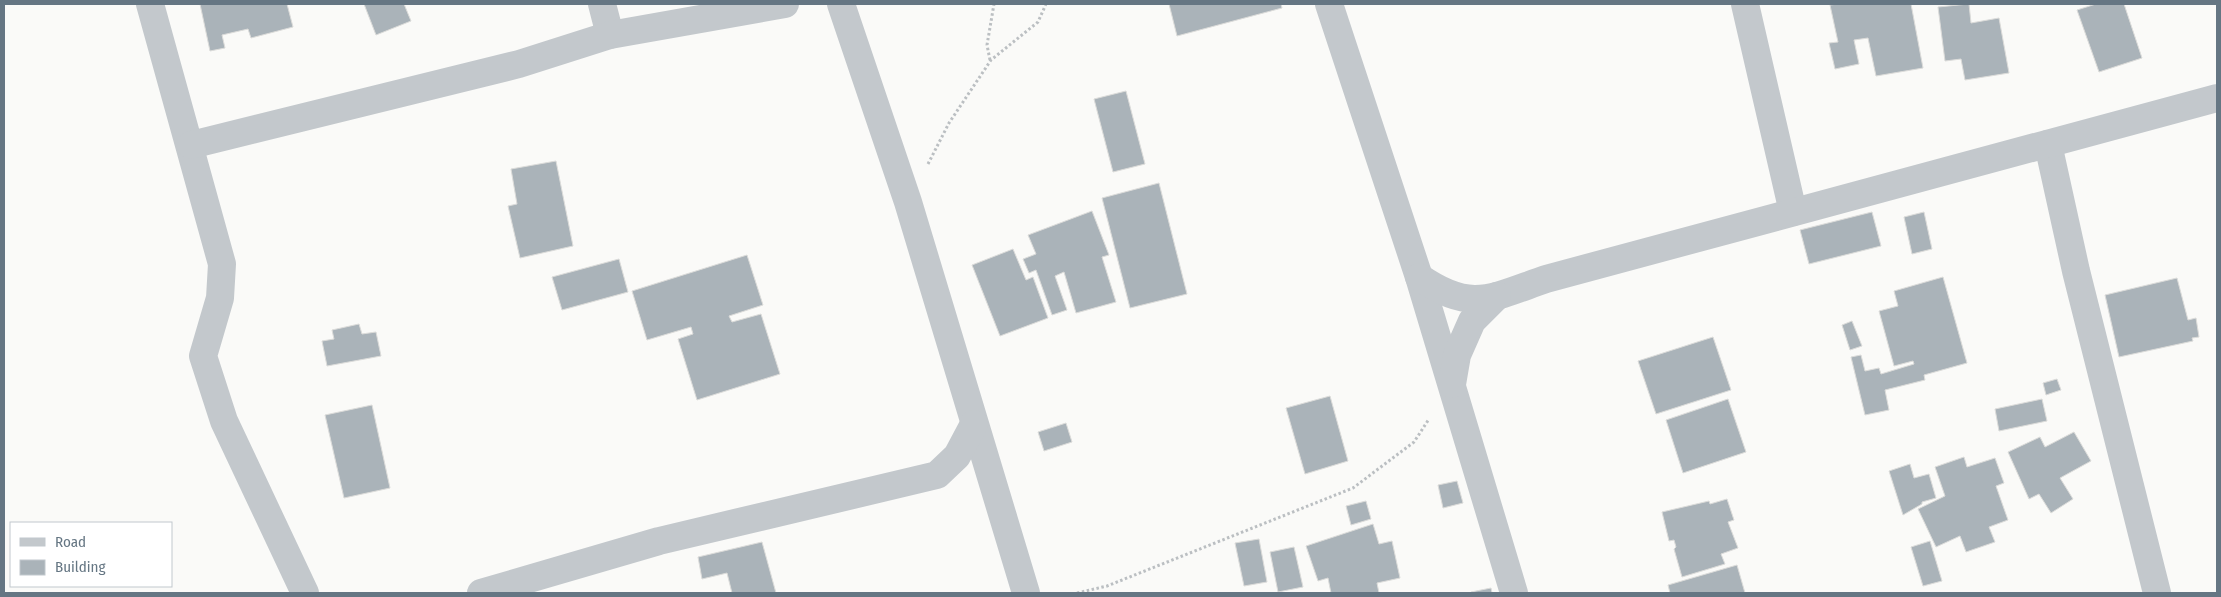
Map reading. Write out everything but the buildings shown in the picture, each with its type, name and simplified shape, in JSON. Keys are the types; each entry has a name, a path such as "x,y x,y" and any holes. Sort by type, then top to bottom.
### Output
{"street":[{"path":"150,4 222,264 220,298 203,356 224,421 305,593"},
{"path":"602,4 610,35"},
{"path":"190,145 510,66 610,35 785,4"},
{"path":"841,4 908,202 1026,593"},
{"path":"1329,4 1419,277 1514,593"},
{"path":"1745,4 1793,212"},
{"path":"1419,277 1437,289 1467,300 1497,296 1546,279 2217,98"},
{"path":"2048,144 2083,300 2157,593"},
{"path":"1451,388 1457,355 1472,321 1497,296"},
{"path":"481,593 659,542 937,475 957,456 974,424"}],"path":[{"path":"990,60 987,46 994,4"},
{"path":"908,202 949,123 990,60 1038,22 1046,4"},
{"path":"1077,593 1107,586 1353,488 1414,442 1451,388"}]}
